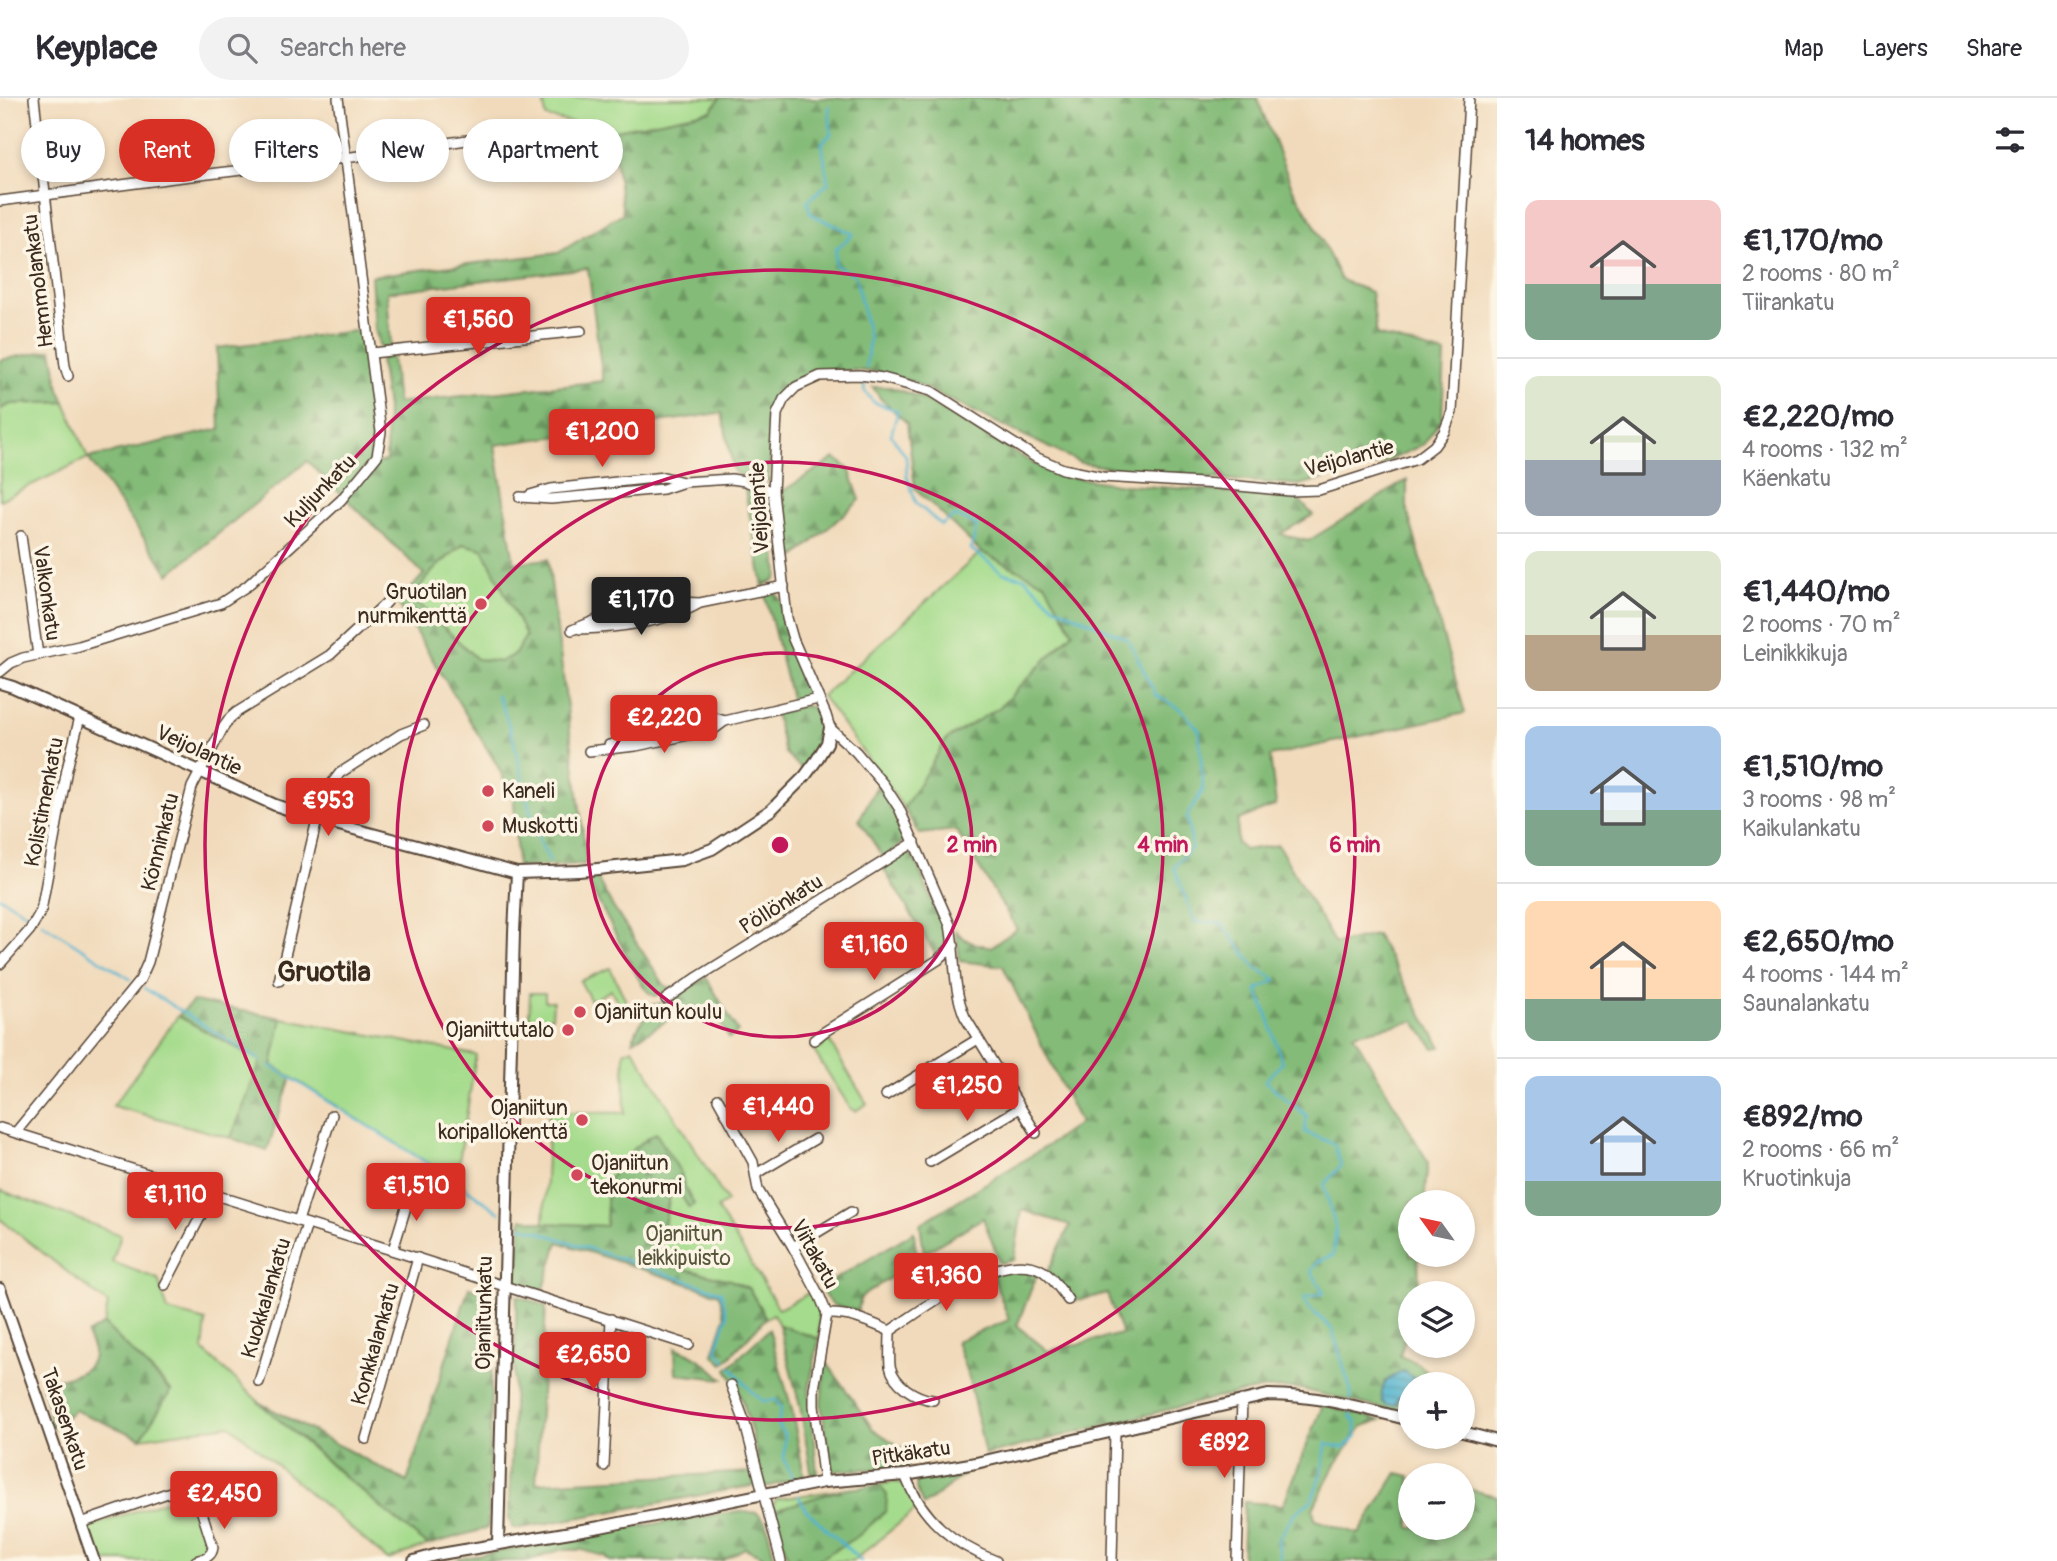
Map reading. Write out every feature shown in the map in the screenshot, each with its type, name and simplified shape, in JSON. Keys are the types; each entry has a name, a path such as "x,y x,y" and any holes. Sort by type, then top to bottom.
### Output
{"street":[{"name":"Hemmolankatu","path":"34,98 68,376"},
{"name":"Kuljunkatu","path":"0,672 11,663 79,646 221,603 247,586 341,500 377,456 381,432 338,98"},
{"name":"Veijolantie","path":"0,683 275,805 317,819 517,873 579,871 682,860 712,849 771,810 788,795 816,761 827,743 830,728 787,618 773,492 777,414 784,399 796,387 820,376 860,374 932,391 1035,457 1063,469 1102,477 1290,491 1320,490 1417,459 1434,446 1444,432 1452,412 1469,98"},
{"path":"0,201 463,141"},
{"path":"372,353 581,331"},
{"path":"684,482 664,477 551,489 520,497 551,499 663,489 684,482 731,479 745,481 773,492"},
{"name":"Valkonkatu","path":"22,536 38,655"},
{"path":"700,603 682,613 609,628 572,630 604,617 678,602 700,603 784,586"},
{"name":"Könninkatu","path":"16,1132 140,980 148,962 192,787 230,718 330,655 387,602"},
{"path":"725,721 712,717 635,736 589,751 636,746 713,730 725,721 818,699"},
{"name":"Kolistimenkatu","path":"0,964 30,930 41,911 67,769 80,717"},
{"path":"279,981 317,819 330,786 340,773 401,734 424,725"},
{"path":"830,728 856,752 900,808 950,925 957,999 964,1017 1036,1133"},
{"name":"Pöllönkatu","path":"666,999 915,842"},
{"name":"Ojaniitunkatu","path":"498,1543 517,873"},
{"path":"814,1040 938,960 954,946"},
{"path":"886,1095 978,1039"},
{"name":"Viitakatu","path":"718,1099 753,1162 758,1190 793,1247 827,1314 814,1389 824,1482"},
{"path":"930,1162 1020,1108"},
{"name":"Kuokkalankatu","path":"259,1382 332,1115"},
{"path":"0,1128 393,1250 689,1346"},
{"path":"756,1174 815,1139"},
{"path":"393,1250 412,1187"},
{"path":"165,1285 212,1194"},
{"path":"793,1247 851,1212"},
{"name":"Konkkalankatu","path":"366,1439 418,1258"},
{"path":"890,1331 979,1275 1008,1265 1042,1270 1057,1284 1068,1300"},
{"name":"Takasenkatu","path":"0,1289 81,1523 91,1560"},
{"path":"827,1314 858,1317 890,1331"},
{"path":"604,1466 611,1320"},
{"path":"890,1331 890,1369 908,1391 920,1398 933,1400"},
{"path":"731,1385 744,1420 781,1561"},
{"name":"Pitkäkatu","path":"414,1561 824,1482 905,1475 976,1463 1268,1395 1296,1395 1398,1417"},
{"path":"1237,1561 1242,1401"},
{"path":"1112,1561 1115,1431"},
{"path":"1475,1436 1497,1441"},
{"path":"905,1475 923,1510 939,1528 964,1545 996,1561"},
{"path":"81,1523 182,1488 191,1489 196,1494 213,1547 212,1553 196,1561"}],"green space":[{"path":"543,98 720,98 711,111 623,129 623,119 546,117"},
{"path":"720,98 1257,98 1292,187 1314,224 1341,280 1371,292 1377,335 1445,354 1442,418 1424,444 1384,463 1299,485 1155,474 1081,463 911,381 878,372 853,370 814,373 791,383 780,396 772,412 769,479 764,483 734,472 722,413 495,445 514,563 548,559 587,864 517,867 514,800 497,765 398,603 424,574 307,461 169,574 88,458 220,429 217,348 362,330 372,410 371,464 386,461 387,408 380,359 392,357 397,403 603,381 588,268 387,292 391,345 380,348 375,329 371,276 558,253 623,213 618,182 623,182 623,129 711,111","holes":["463,544 483,549 526,636 515,654 500,662 477,659 414,599 429,575"]},
{"path":"52,350 59,389 65,402 11,404 0,409 0,360"},
{"path":"873,387 890,387 919,397 1054,475 1124,485 1299,500 1313,515 1280,534 1308,541 1407,480 1407,510 1465,713 1270,756 1276,805 1238,820 1237,843 1244,850 1278,845 1335,944 1376,935 1441,1047 1434,1048 1414,1021 1353,1034 1428,1162 1425,1190 1398,1190 1398,1267 1418,1267 1419,1281 1398,1281 1398,1358 1417,1363 1429,1372 1398,1372 1384,1382 1398,1397 1398,1412 1296,1388 1261,1389 985,1455 969,1379 956,1341 1009,1320 992,1274 1015,1269 1037,1274 1017,1326 1048,1351 1122,1334 1107,1294 1075,1301 1048,1271 1070,1225 1022,1210 1014,1260 1000,1263 983,1218 924,1253 920,1224 1080,1123 1003,966 960,961 956,931 968,941 991,947 1017,929 956,830 919,834 904,808 947,739 1000,707 1073,632 1045,583 981,552 915,488 907,423 880,398"},
{"path":"65,402 88,458 0,500 0,409 11,404"},
{"path":"835,458 849,469 860,500 787,564 782,527 783,491"},
{"path":"744,484 763,491 770,499 778,574 776,579 763,586"},
{"path":"464,544 483,549 526,636 515,654 500,662 477,659 414,599 429,575"},
{"path":"981,552 1045,583 1073,632 1000,707 947,739 904,808 822,696"},
{"path":"774,593 781,602 786,632 810,691 806,699 792,702 765,594"},
{"path":"802,706 817,711 822,724 821,738 803,770 785,753 775,714"},
{"path":"878,784 906,830 902,843 883,857 859,820"},
{"path":"902,854 911,855 916,862 947,937 943,950 937,957 883,868"},
{"path":"596,876 611,904 665,986 676,986 655,996 648,992 640,981 586,878"},
{"path":"610,968 628,1005 622,1009 611,990 591,1001 580,981"},
{"path":"706,977 738,1032 729,1038 714,1012 702,1019 693,1005 633,1041 651,1005 667,1002"},
{"path":"530,993 545,993 545,1001 553,1001 552,1017 529,1017"},
{"path":"193,1001 282,1018 272,1065 291,1078 267,1151 231,1138 261,1061 178,1016"},
{"path":"178,1016 261,1061 231,1138 113,1106"},
{"path":"282,1018 476,1055 456,1181 272,1065"},
{"path":"825,1034 867,1104 855,1111 851,1109 812,1048 822,1048"},
{"name":"Ojaniitun leikkipuisto","path":"633,1048 727,1202 717,1208 779,1309 811,1292 819,1309 819,1339 779,1325 773,1314 766,1318 749,1288 730,1280 657,1262 673,1180 689,1207 694,1204 684,1186 681,1173 608,1180 606,1226 544,1223 549,1110 625,1113 624,1052"},
{"path":"656,1133 681,1173 684,1186 694,1204 689,1208 672,1181 657,1262 730,1280 749,1289 766,1318 723,1364 713,1354 725,1317 719,1294 558,1242 543,1292 517,1283 522,1218 544,1223 606,1226 608,1180 635,1147"},
{"path":"0,1190 121,1235 112,1262 158,1279 168,1311 206,1321 203,1350 313,1450 428,1545 388,1560 230,1425 141,1438 171,1390 104,1324 108,1304 0,1219"},
{"path":"914,1232 917,1260 861,1297 858,1311 839,1307 828,1300 820,1288"},
{"path":"469,1287 493,1297 488,1528 428,1545 258,1402 407,1482"},
{"path":"517,1296 546,1306 536,1483 753,1472 756,1485 516,1529 512,1527 509,1518"},
{"path":"104,1324 171,1391 141,1438 74,1410 52,1429 42,1383 67,1377 88,1366 93,1351 87,1334"},
{"path":"779,1325 819,1339 809,1389 817,1474 812,1476 800,1406"},
{"path":"769,1329 792,1410 804,1476 764,1488 746,1412 727,1369"},
{"path":"675,1347 701,1360 723,1379 676,1374"},
{"path":"825,1360 873,1429 905,1450 907,1467 832,1471 821,1404"},
{"path":"1323,1405 1381,1420 1363,1426 1332,1470 1313,1509 1315,1520 1359,1534 1397,1473 1398,1540 1475,1540 1475,1491 1497,1496 1497,1561 1242,1561 1244,1502 1283,1505"},
{"path":"972,1468 924,1505 916,1489 918,1479"},
{"path":"895,1482 903,1485 917,1509 853,1561 816,1561 858,1536 887,1495 879,1485"},
{"path":"879,1485 887,1495 886,1511 858,1536 816,1561 789,1561 774,1514 778,1509 840,1490"},
{"path":"840,1490 778,1509 774,1514 774,1503 777,1499"},
{"path":"189,1493 208,1550 178,1561 100,1561 88,1527"},
{"path":"740,1511 757,1513 766,1522 775,1561 745,1548 722,1561 610,1561 604,1556 582,1550 560,1550 529,1561 457,1559 628,1528"}],"water":[{"path":"1398,1374 1398,1400 1395,1405 1386,1405 1382,1401 1382,1389 1389,1379"}],"waterway":[{"path":"829,107 831,134 822,143 828,183 807,202 811,214 853,234 836,249 835,265 855,275 869,338 866,368"},
{"path":"865,382 864,390 873,402 898,411 891,435 906,456 907,476 916,503 941,525 955,516 977,525 971,549 1003,573 1025,578 1054,606 1128,639 1156,695 1183,711 1199,730 1203,790 1187,816 1192,847 1174,867 1195,922 1221,923 1256,968 1276,980 1257,990 1282,1063 1265,1081 1307,1116 1305,1132 1334,1144 1341,1165 1324,1185 1336,1229 1333,1255 1317,1262 1311,1271 1324,1293 1304,1298 1306,1305 1332,1329 1351,1399"},
{"path":"497,695 515,746 537,836 550,862"},
{"path":"0,897 31,916"},
{"path":"42,923 130,979"},
{"path":"144,988 261,1061"},
{"path":"271,1066 456,1181 500,1213"},
{"path":"521,1226 721,1292 727,1316 716,1350 725,1360"},
{"path":"731,1367 763,1401 776,1400 781,1408 778,1424 785,1436 784,1458 792,1478"},
{"path":"1281,1561 1278,1540 1294,1514 1312,1500 1323,1467 1326,1444 1343,1448 1356,1437 1356,1421 1351,1418 1351,1414"},
{"path":"799,1496 804,1508 861,1561"}],"place":[{"name":"Gruotilan nurmikenttä","path":"481,604"},
{"name":"Kaneli","path":"488,791"},
{"name":"Muskotti","path":"488,826"},
{"name":"Ojaniitun koulu","path":"580,1012"},
{"name":"Ojaniittutalo","path":"568,1030"},
{"name":"Ojaniitun koripallokenttä","path":"582,1120"},
{"name":"Ojaniitun tekonurmi","path":"577,1175"}],"district":[{"name":"Gruotila","path":"324,971"}]}
